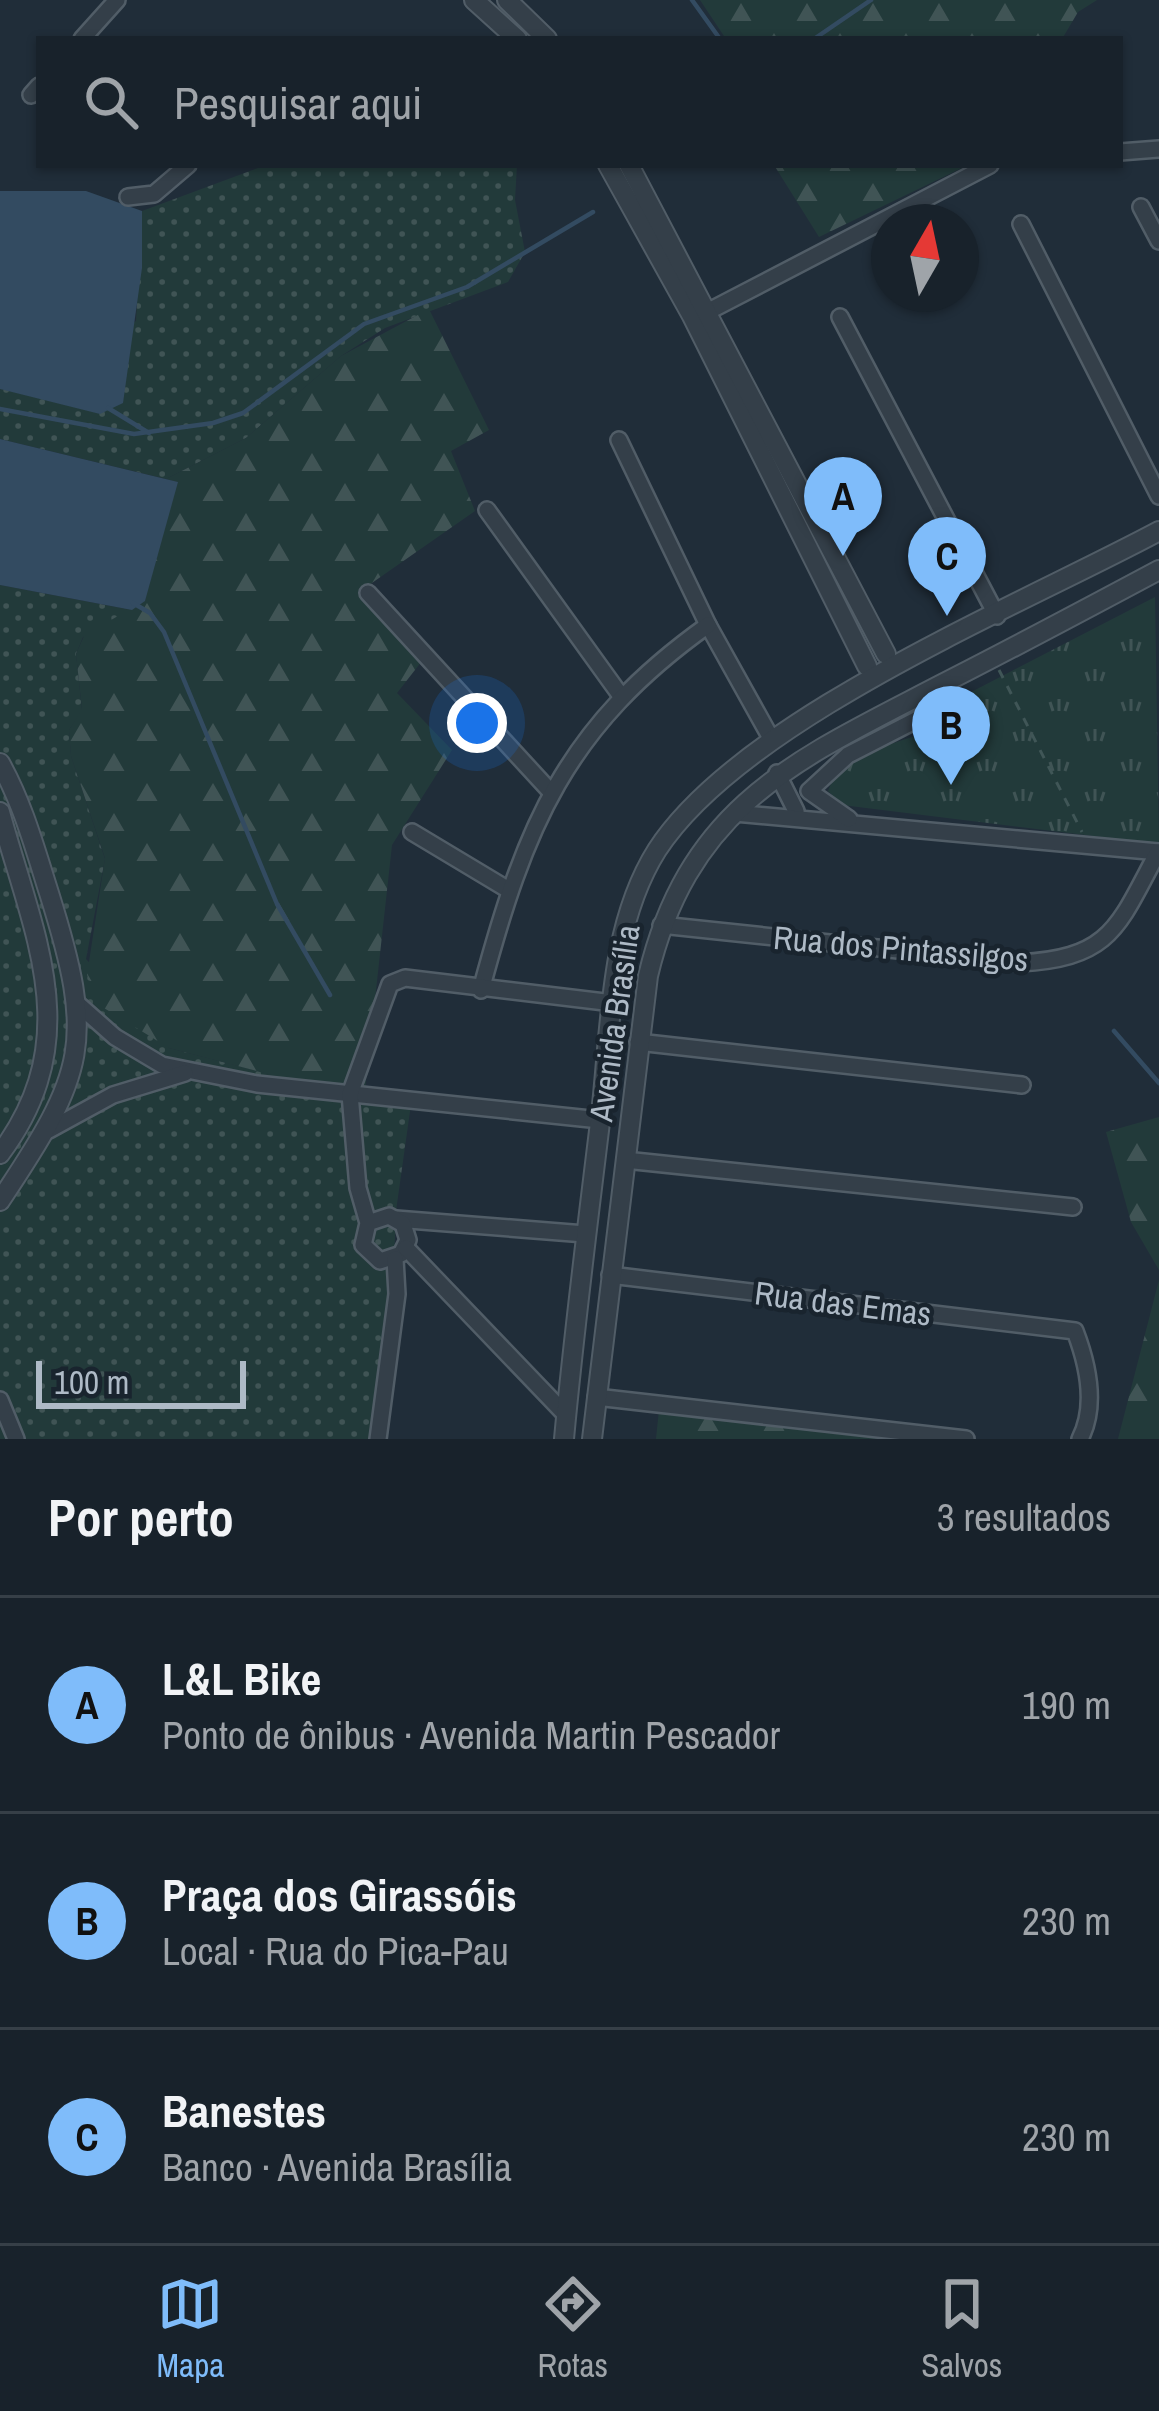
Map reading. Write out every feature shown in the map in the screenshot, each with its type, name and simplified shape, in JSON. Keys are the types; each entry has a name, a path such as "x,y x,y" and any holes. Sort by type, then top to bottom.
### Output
{"street":[{"path":"85,36 117,0"},
{"path":"474,0 514,36"},
{"path":"507,0 544,36"},
{"path":"1123,152 1159,149"},
{"path":"128,197 154,194 184,168"},
{"path":"610,168 692,316 868,666"},
{"path":"631,168 710,311 886,655"},
{"path":"710,311 984,168"},
{"path":"1141,207 1159,241"},
{"path":"1021,224 1159,496"},
{"path":"840,317 997,616"},
{"path":"619,440 708,625 772,740"},
{"path":"487,510 621,696"},
{"name":"Avenida Brasília","path":"564,1439 613,1003 626,928 643,875 667,836 717,783 772,740 915,657 1159,531"},
{"name":"Avenida Brasília","path":"592,1439 638,1042 661,925 687,874 735,813 777,773 865,721 1159,570"},
{"path":"368,593 550,791"},
{"path":"481,990 507,889 550,791 647,668 708,625"},
{"path":"795,813 809,791 848,755 924,716 935,688 915,657 886,655 868,666 858,690"},
{"path":"0,764 15,790 44,878 79,1005 74,1064 49,1130 0,1201"},
{"path":"777,773 795,813"},
{"path":"717,783 723,803 735,813 795,813 1158,852"},
{"path":"809,791 852,820"},
{"path":"0,812 51,1006 36,1093 0,1154"},
{"path":"412,832 507,889"},
{"name":"Rua dos Pintassilgos","path":"661,925 1020,963 1065,959 1114,934 1158,852"},
{"path":"400,1253 380,1261 367,1252 362,1238 368,1223 358,1188 350,1094 391,984 405,978 613,1003"},
{"path":"79,1005 133,1049 162,1065 257,1084 629,1120"},
{"path":"638,1042 1022,1085"},
{"path":"49,1130 129,1089 194,1071"},
{"path":"625,1160 1073,1207"},
{"path":"590,1189 606,1200 616,1222"},
{"path":"368,1223 381,1216 585,1234"},
{"path":"378,1439 406,1232 396,1219"},
{"path":"400,1253 566,1415"},
{"name":"Rua das Emas","path":"610,1275 1075,1331 1085,1358 1090,1419 1081,1439"},
{"path":"596,1397 966,1439"},
{"path":"0,1400 16,1439"}],"path":[{"path":"993,657 1089,845"}],"green space":[{"path":"700,0 1097,0 1078,12 1064,36 724,36"},
{"path":"258,168 517,168 515,200 525,252 508,282 385,328 341,356 246,438 166,479 0,439 0,389 20,391 136,321 142,211"},
{"path":"776,168 962,168 887,204 871,204 871,212 819,237"},
{"path":"429,309 489,430 451,451 475,511 359,592 422,661 397,693 452,750 392,845 365,1090 280,1077 169,1048 104,1008 87,975 105,858 71,756 69,730 82,709 76,654 84,636 145,600 177,482 166,479 246,438 341,356"},
{"path":"0,585 132,610 83,637 76,654 82,710 69,730 71,756 105,859 86,959 169,1048 281,1077 412,1097 396,1211 387,1439 0,1439"},
{"path":"1155,597 1159,844 842,805 828,791 837,769 872,750 915,736 950,703"},
{"path":"1159,1117 1159,1270 1131,1222 1106,1132"},
{"path":"1159,1280 1159,1439 1118,1439"},
{"path":"659,1410 887,1439 656,1439"}],"water":[{"path":"0,191 86,191 142,211 142,268 123,403 100,414 0,389"},
{"path":"0,439 178,482 145,601 132,610 0,585"}],"waterway":[{"path":"692,0 718,36"},
{"path":"818,36 871,0"},
{"path":"0,409 134,434 213,423 243,413 364,324 467,287 593,212"},
{"path":"108,408 149,433"},
{"path":"133,603 150,613 164,632 277,904 330,995"},
{"path":"1114,1031 1159,1083"}],"place":[{"name":"L&L Bike","path":"843,556"},
{"name":"Banestes","path":"947,616"},
{"name":"Praça dos Girassóis","path":"951,785"}]}
